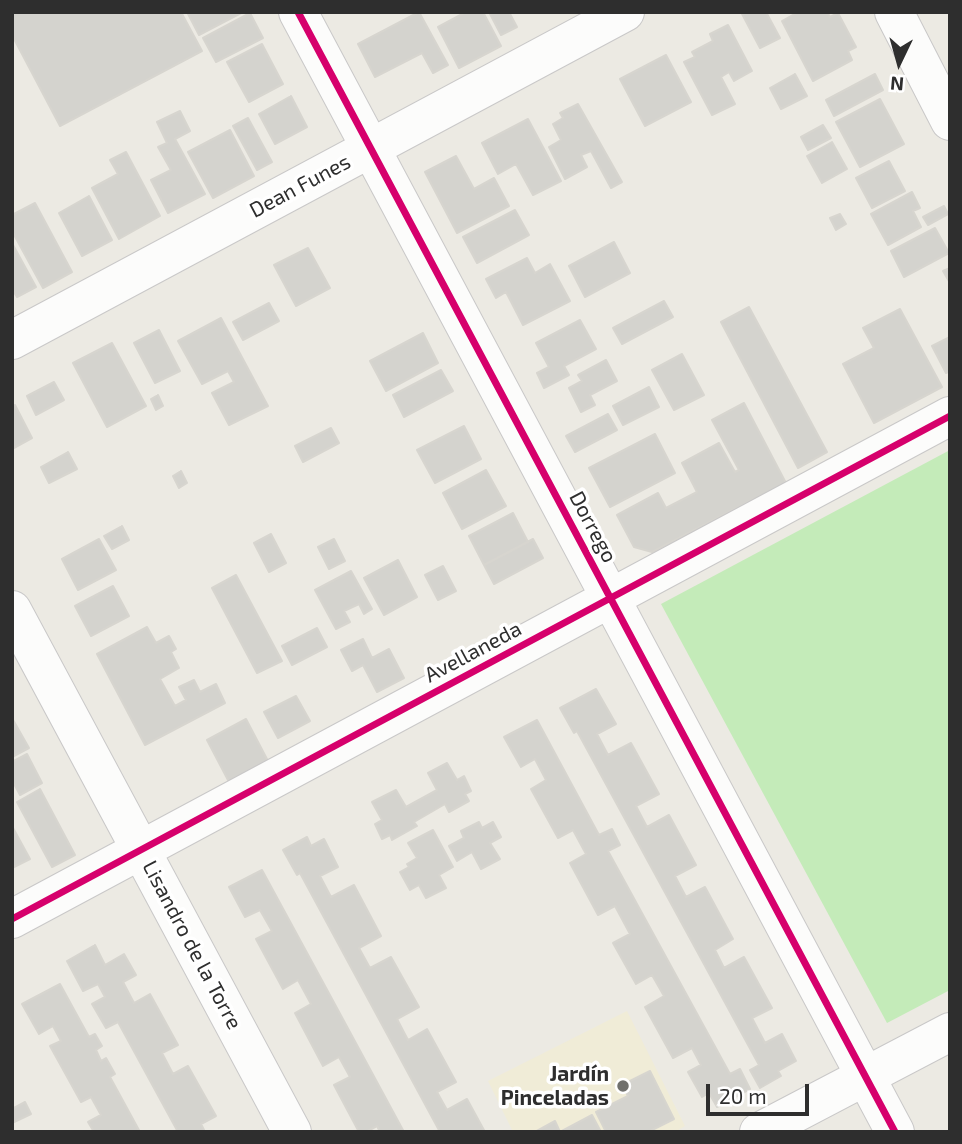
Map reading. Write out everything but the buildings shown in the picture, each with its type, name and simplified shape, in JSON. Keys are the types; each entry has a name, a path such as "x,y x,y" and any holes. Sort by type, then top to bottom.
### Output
{"street":[{"name":"Dorrego","path":"298,12 895,1132"},
{"name":"Dean Funes","path":"12,340 625,12"},
{"path":"894,12 950,121"},
{"name":"Avellaneda","path":"12,919 950,416"},
{"name":"Lisandro de la Torre","path":"12,610 292,1132"},
{"path":"760,1132 950,1032"}],"shaded area":[{"path":"627,1011 685,1126 675,1132 513,1132 488,1081"}],"green space":[{"path":"950,450 950,990 887,1023 661,604"}],"cycle path":[{"path":"298,12 895,1132"},
{"path":"12,919 950,416"}],"place":[{"name":"Jardín Pinceladas","path":"623,1086"}]}
